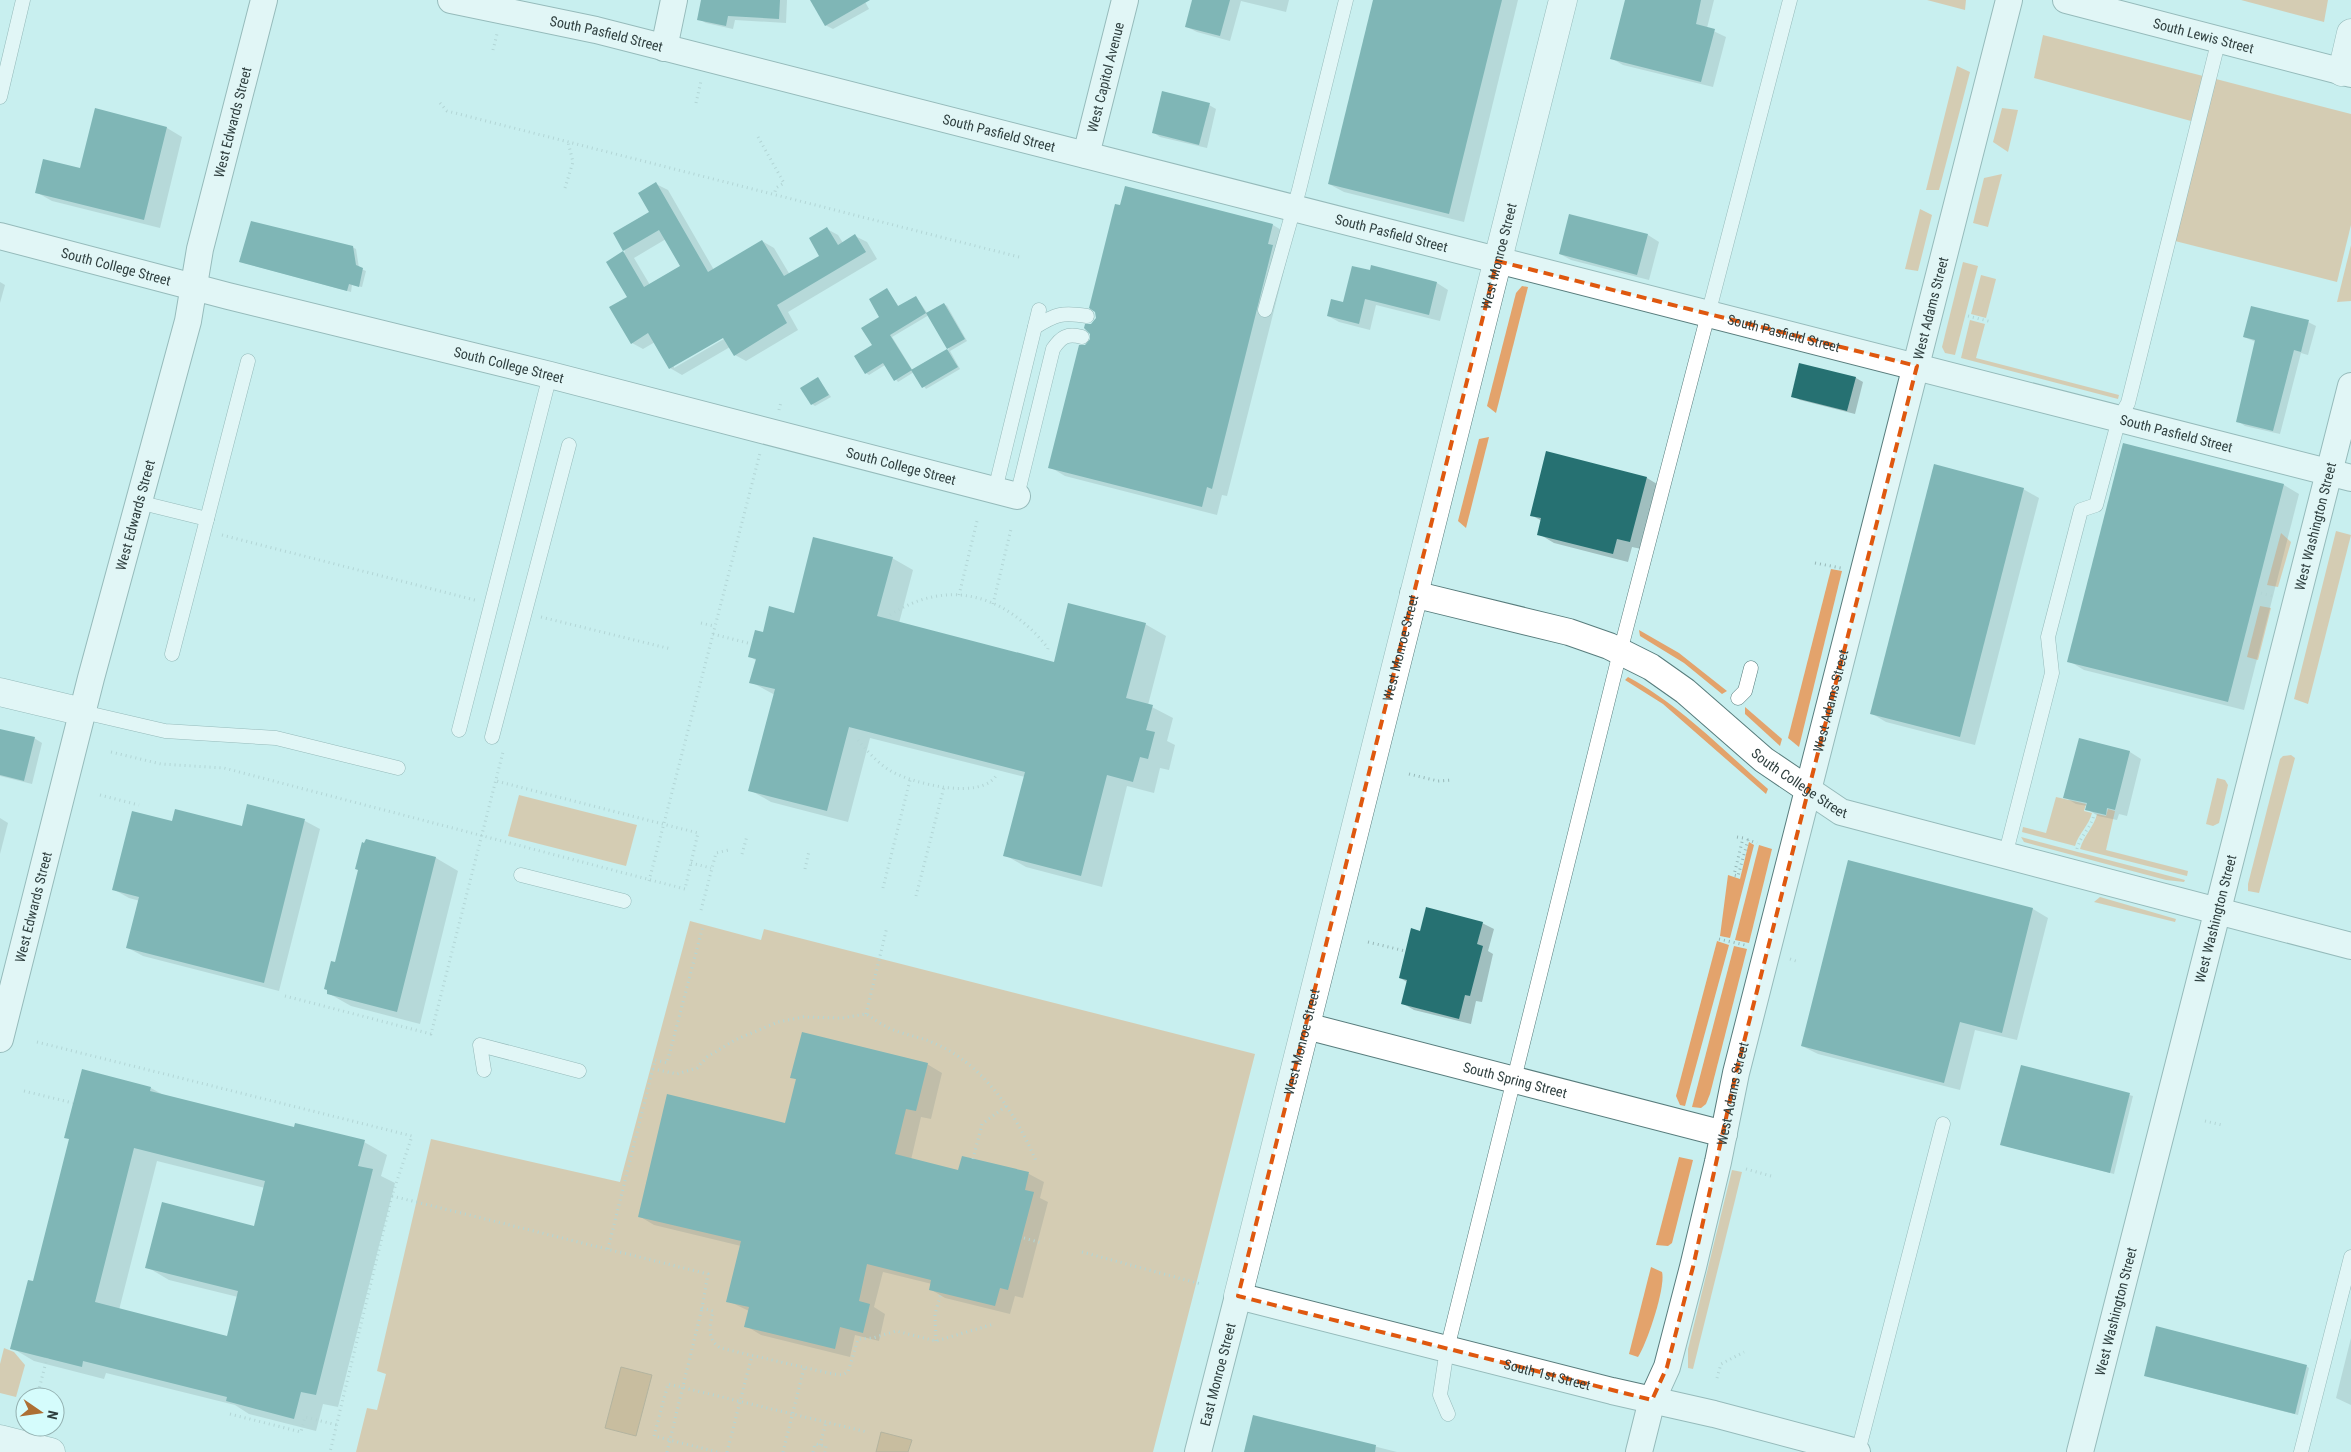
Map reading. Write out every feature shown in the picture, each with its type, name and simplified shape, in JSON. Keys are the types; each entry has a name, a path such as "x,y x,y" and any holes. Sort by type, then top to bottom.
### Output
{"street":[{"name":"West Edwards Street","path":"1,1033 138,502 188,321 200,249 264,0"},
{"name":"South Pasfield Street","path":"451,0 596,30 1294,207 1497,261 1917,366 2340,476"},
{"path":"664,48 674,0"},
{"name":"West Capitol Avenue","path":"1086,154 1125,0"},
{"name":"West Monroe Street","path":"1238,1296 1562,0"},
{"name":"West Adams Street","path":"1640,1452 1652,1400 1667,1367 1724,1134 1736,1074 2009,0"},
{"name":"South Lewis Street","path":"2066,0 2347,73"},
{"path":"2347,73 2351,33"},
{"name":"South College Street","path":"0,236 1006,493"},
{"name":"West Washington Street","path":"2080,1452 2217,912 2340,476 2351,386"},
{"name":"South College Street","path":"1413,594 1569,632 1620,652 1651,667 1685,691 1764,760 1808,792 1841,812 2351,946"},
{"path":"0,692 83,712"},
{"name":"South Spring Street","path":"1306,1026 1724,1134"},
{"name":"South 1st Street","path":"1238,1296 1857,1452"},
{"name":"East Monroe Street","path":"1198,1452 1238,1296"},
{"path":"0,1439 52,1452"}],"lane":[{"path":"0,96 23,0"},
{"path":"1266,310 1346,0"},
{"path":"1448,1414 1440,1395 1447,1349 1620,652 1790,0"},
{"path":"2005,856 2052,673 2048,637 2081,510 2096,505 2119,419 2128,404 2220,39"},
{"path":"1006,493 1039,310"},
{"path":"1035,327 1054,315 1064,313 1087,316"},
{"path":"1006,493 1053,349 1059,339 1066,336 1082,336"},
{"path":"172,654 248,362"},
{"path":"459,730 550,375"},
{"path":"492,737 569,444"},
{"path":"138,502 207,519"},
{"path":"1738,698 1745,691 1751,668"},
{"path":"83,712 165,731 276,738 398,768"},
{"path":"521,875 624,901"},
{"path":"484,1070 480,1045 579,1071"},
{"path":"1857,1452 1943,1124"},
{"path":"2301,1452 2351,1257"}],"path":[{"path":"493,50 498,28"},
{"path":"696,103 702,75"},
{"path":"440,103 447,111 1019,258"},
{"path":"758,137 784,183 776,188 774,194"},
{"path":"566,188 573,162 568,142"},
{"path":"1968,316 1992,322"},
{"path":"649,881 758,459"},
{"path":"959,595 977,521"},
{"path":"993,604 1011,529"},
{"path":"218,535 478,601"},
{"path":"1815,562 1837,568"},
{"path":"890,615 908,603 923,598 945,594 959,595 993,604 1024,621 1048,648 1047,653"},
{"path":"2261,594 2272,596"},
{"path":"541,617 671,649"},
{"path":"702,623 714,626"},
{"path":"712,634 748,643"},
{"path":"858,740 870,754 889,769 910,780 944,787 985,785 994,779 997,774"},
{"path":"285,996 431,1034 504,749"},
{"path":"111,752 161,764 224,768 685,889 698,833 496,781"},
{"path":"1409,774 1438,781 1452,780"},
{"path":"883,888 910,780"},
{"path":"916,896 944,787"},
{"path":"100,795 139,805"},
{"path":"2076,850 2079,839 2091,824 2094,815"},
{"path":"742,854 747,836"},
{"path":"1737,837 1743,838 1734,875 1738,876 1748,840 1758,843"},
{"path":"701,910 716,853 729,850"},
{"path":"804,869 809,852"},
{"path":"574,867 575,861"},
{"path":"691,863 711,868"},
{"path":"608,1248 655,1060 667,1063 703,926"},
{"path":"866,1014 887,927"},
{"path":"1719,939 1748,946"},
{"path":"1368,942 1405,951"},
{"path":"1787,959 1799,962"},
{"path":"653,1068 677,1074 697,1068 707,1057 735,1040 778,1022 803,1017 842,1018 866,1014 886,1027 935,1043 955,1053 974,1068 1006,1106 1019,1125 1036,1161"},
{"path":"37,1042 412,1136 392,1196 330,1452"},
{"path":"24,1091 73,1103"},
{"path":"973,1159 982,1124 1006,1106"},
{"path":"2205,1121 2222,1125"},
{"path":"1746,1169 1771,1176"},
{"path":"392,1196 708,1274 702,1308 667,1452"},
{"path":"1024,1238 1042,1243"},
{"path":"1082,1252 1201,1284"},
{"path":"936,1340 934,1314 941,1293"},
{"path":"702,1308 713,1311 710,1336 714,1344 720,1348 842,1375 848,1372 858,1339 873,1338 896,1331 936,1340 994,1324"},
{"path":"1717,1378 1721,1364 1744,1352"},
{"path":"727,1452 752,1356"},
{"path":"40,1387 47,1358"},
{"path":"783,1452 804,1368"},
{"path":"717,1452 654,1436 668,1384 867,1432"},
{"path":"230,1414 302,1432 305,1417 337,1425"},
{"path":"820,1445 826,1422"},
{"path":"813,1452 815,1444 826,1446 825,1452"}],"highlighted area":[{"path":"1497,261 1917,366 1736,1073 1693,1267 1667,1367 1652,1400 1238,1296"}],"shaded area":[{"path":"1927,0 1966,0 1965,10"},
{"path":"2241,0 2328,0 2324,22"},
{"path":"2043,35 2203,76 2191,121 2034,78"},
{"path":"1957,66 1970,72 1939,190 1926,190"},
{"path":"2216,79 2351,114 2351,225 2337,282 2175,241"},
{"path":"2002,108 2018,110 2008,152 1993,142"},
{"path":"2002,174 1988,227 1973,223 1984,178"},
{"path":"1920,209 1932,215 1918,271 1905,269"},
{"path":"2351,245 2351,301 2337,302"},
{"path":"1963,262 1978,266 1955,355 1945,353 1942,347"},
{"path":"1981,275 1996,279 1986,318 1971,314"},
{"path":"1522,286 1528,287 1496,413 1487,406 1516,293"},
{"path":"1970,320 1985,324 1976,358 2119,395 2118,399 1961,358"},
{"path":"1489,437 1466,528 1458,521 1479,439"},
{"path":"2336,531 2351,535 2308,704 2294,699"},
{"path":"2281,533 2291,542 2278,587 2267,585"},
{"path":"1831,569 1842,571 1799,747 1788,738"},
{"path":"2260,606 2271,608 2258,660 2247,657"},
{"path":"1639,630 1679,653 1727,691 1722,694 1684,663 1640,636"},
{"path":"1628,677 1647,688 1701,729 1768,789 1766,794 1663,704 1625,680"},
{"path":"1745,707 1782,739 1780,746 1745,714"},
{"path":"2291,755 2295,758 2259,893 2248,891 2248,884 2280,759 2283,756"},
{"path":"2217,778 2225,780 2228,785 2219,823 2213,826 2206,824"},
{"path":"519,795 637,825 626,866 508,836"},
{"path":"2056,797 2086,804 2084,811 2092,813 2075,846 2022,832 2023,827 2046,833"},
{"path":"2108,809 2115,811 2106,850 2188,871 2187,876 2080,849 2097,814 2106,816"},
{"path":"2021,837 2185,880 2184,882 2166,880 2024,842"},
{"path":"1749,842 1754,845 1730,938 1720,936 1728,875 1740,879"},
{"path":"1759,845 1772,849 1749,943 1735,940"},
{"path":"2100,897 2176,919 2175,922 2094,902"},
{"path":"690,921 761,940 764,929 1255,1054 1153,1452 356,1452 367,1408 377,1410 386,1374 377,1371 431,1139 620,1182"},
{"path":"1717,941 1729,945 1685,1106 1680,1105 1676,1096"},
{"path":"1734,946 1747,949 1710,1094 1706,1104 1701,1108 1692,1107"},
{"path":"1679,1157 1693,1160 1672,1243 1668,1246 1656,1245"},
{"path":"1732,1170 1742,1172 1693,1369 1688,1368 1688,1349"},
{"path":"1651,1267 1662,1272 1661,1290 1651,1328 1638,1357 1629,1354"},
{"path":"4,1348 14,1352 25,1365 19,1387 15,1387 15,1397 0,1393 0,1364"},
{"path":"621,1367 652,1375 636,1436 605,1428"},
{"path":"881,1432 912,1440 908,1452 876,1452"}],"building":[{"path":"701,0 780,0 779,19 728,16 726,26 697,20"},
{"path":"810,0 870,0 825,26"},
{"path":"1192,0 1230,0 1220,36 1185,27"},
{"path":"1373,0 1502,0 1449,214 1328,184"},
{"path":"1625,0 1701,0 1696,24 1715,29 1701,82 1610,59"},
{"path":"1162,91 1210,103 1199,145 1152,133"},
{"path":"95,108 167,127 144,220 35,193 43,159 80,168"},
{"path":"656,182 708,272 762,240 784,276 819,256 809,238 827,227 838,245 855,234 866,252 777,305 787,323 734,356 723,338 669,369 648,333 631,344 609,307 627,297 606,262 623,251 613,233 649,212 638,193","holes":["659,230 680,266 644,287 623,251"]},
{"path":"1125,186 1273,224 1268,244 1273,245 1212,489 1207,487 1202,507 1048,468 1079,345 1085,345 1090,339 1090,334 1084,328 1085,324 1091,324 1096,318 1095,312 1089,308 1115,204 1120,205"},
{"path":"1569,214 1648,234 1637,275 1559,254"},
{"path":"251,221 353,246 356,265 363,268 359,287 349,284 347,291 239,262"},
{"path":"1371,265 1437,282 1429,315 1365,299 1359,324 1327,316 1331,299 1343,302 1352,266 1370,270"},
{"path":"887,288 898,306 916,296 926,313 890,335 912,370 894,381 883,363 865,374 854,356 872,345 861,328 879,317 869,299"},
{"path":"944,303 965,339 947,349 926,313"},
{"path":"2251,306 2309,320 2301,352 2294,350 2273,431 2236,422 2255,340 2243,337"},
{"path":"947,349 958,367 922,388 911,370"},
{"path":"1799,363 1856,377 1847,411 1791,397"},
{"path":"818,377 829,395 811,405 800,388"},
{"path":"2123,443 2284,484 2228,702 2067,662"},
{"path":"1546,451 1647,477 1630,542 1617,539 1613,554 1537,535 1541,518 1530,516"},
{"path":"1934,464 2024,488 1960,737 1870,714"},
{"path":"813,537 893,557 877,616 1054,662 1068,603 1146,623 1126,698 1153,705 1146,730 1155,732 1148,759 1140,757 1133,782 1107,775 1081,876 1003,856 1025,772 849,727 827,811 748,791 775,689 749,683 756,659 748,657 755,630 763,632 769,606 794,613"},
{"path":"0,729 35,737 24,781 0,775"},
{"path":"2079,738 2130,751 2115,810 2107,808 2106,815 2085,810 2087,803 2063,798"},
{"path":"247,804 305,819 264,983 126,948 139,897 112,890 132,811 172,821 175,809 242,826"},
{"path":"366,839 436,857 397,1012 327,994 327,990 324,989 331,961 335,962 358,870 355,869 362,842 364,843"},
{"path":"1848,860 2033,908 2002,1033 1960,1022 1944,1083 1801,1046"},
{"path":"1426,907 1483,922 1477,944 1483,946 1470,996 1465,995 1459,1019 1401,1004 1407,980 1399,978 1411,928 1420,931"},
{"path":"802,1032 928,1063 916,1111 906,1109 895,1154 958,1170 962,1156 1029,1172 1025,1190 1034,1192 1008,1290 1000,1288 995,1306 929,1290 931,1280 867,1264 859,1301 870,1304 863,1333 840,1327 835,1349 744,1327 749,1307 726,1302 741,1241 638,1217 667,1094 785,1123 796,1079 790,1078"},
{"path":"2021,1065 2130,1093 2110,1173 2000,1145"},
{"path":"82,1069 151,1087 150,1091 294,1127 295,1123 365,1140 358,1166 373,1169 316,1395 301,1392 294,1419 226,1401 227,1397 83,1361 82,1367 10,1349 28,1280 33,1281 69,1139 64,1138","holes":["134,1148 265,1181 254,1226 162,1202 145,1268 238,1291 227,1336 95,1302"]},
{"path":"2156,1326 2307,1365 2295,1414 2144,1376"},
{"path":"1253,1415 1376,1445 1375,1452 1244,1452"}]}
